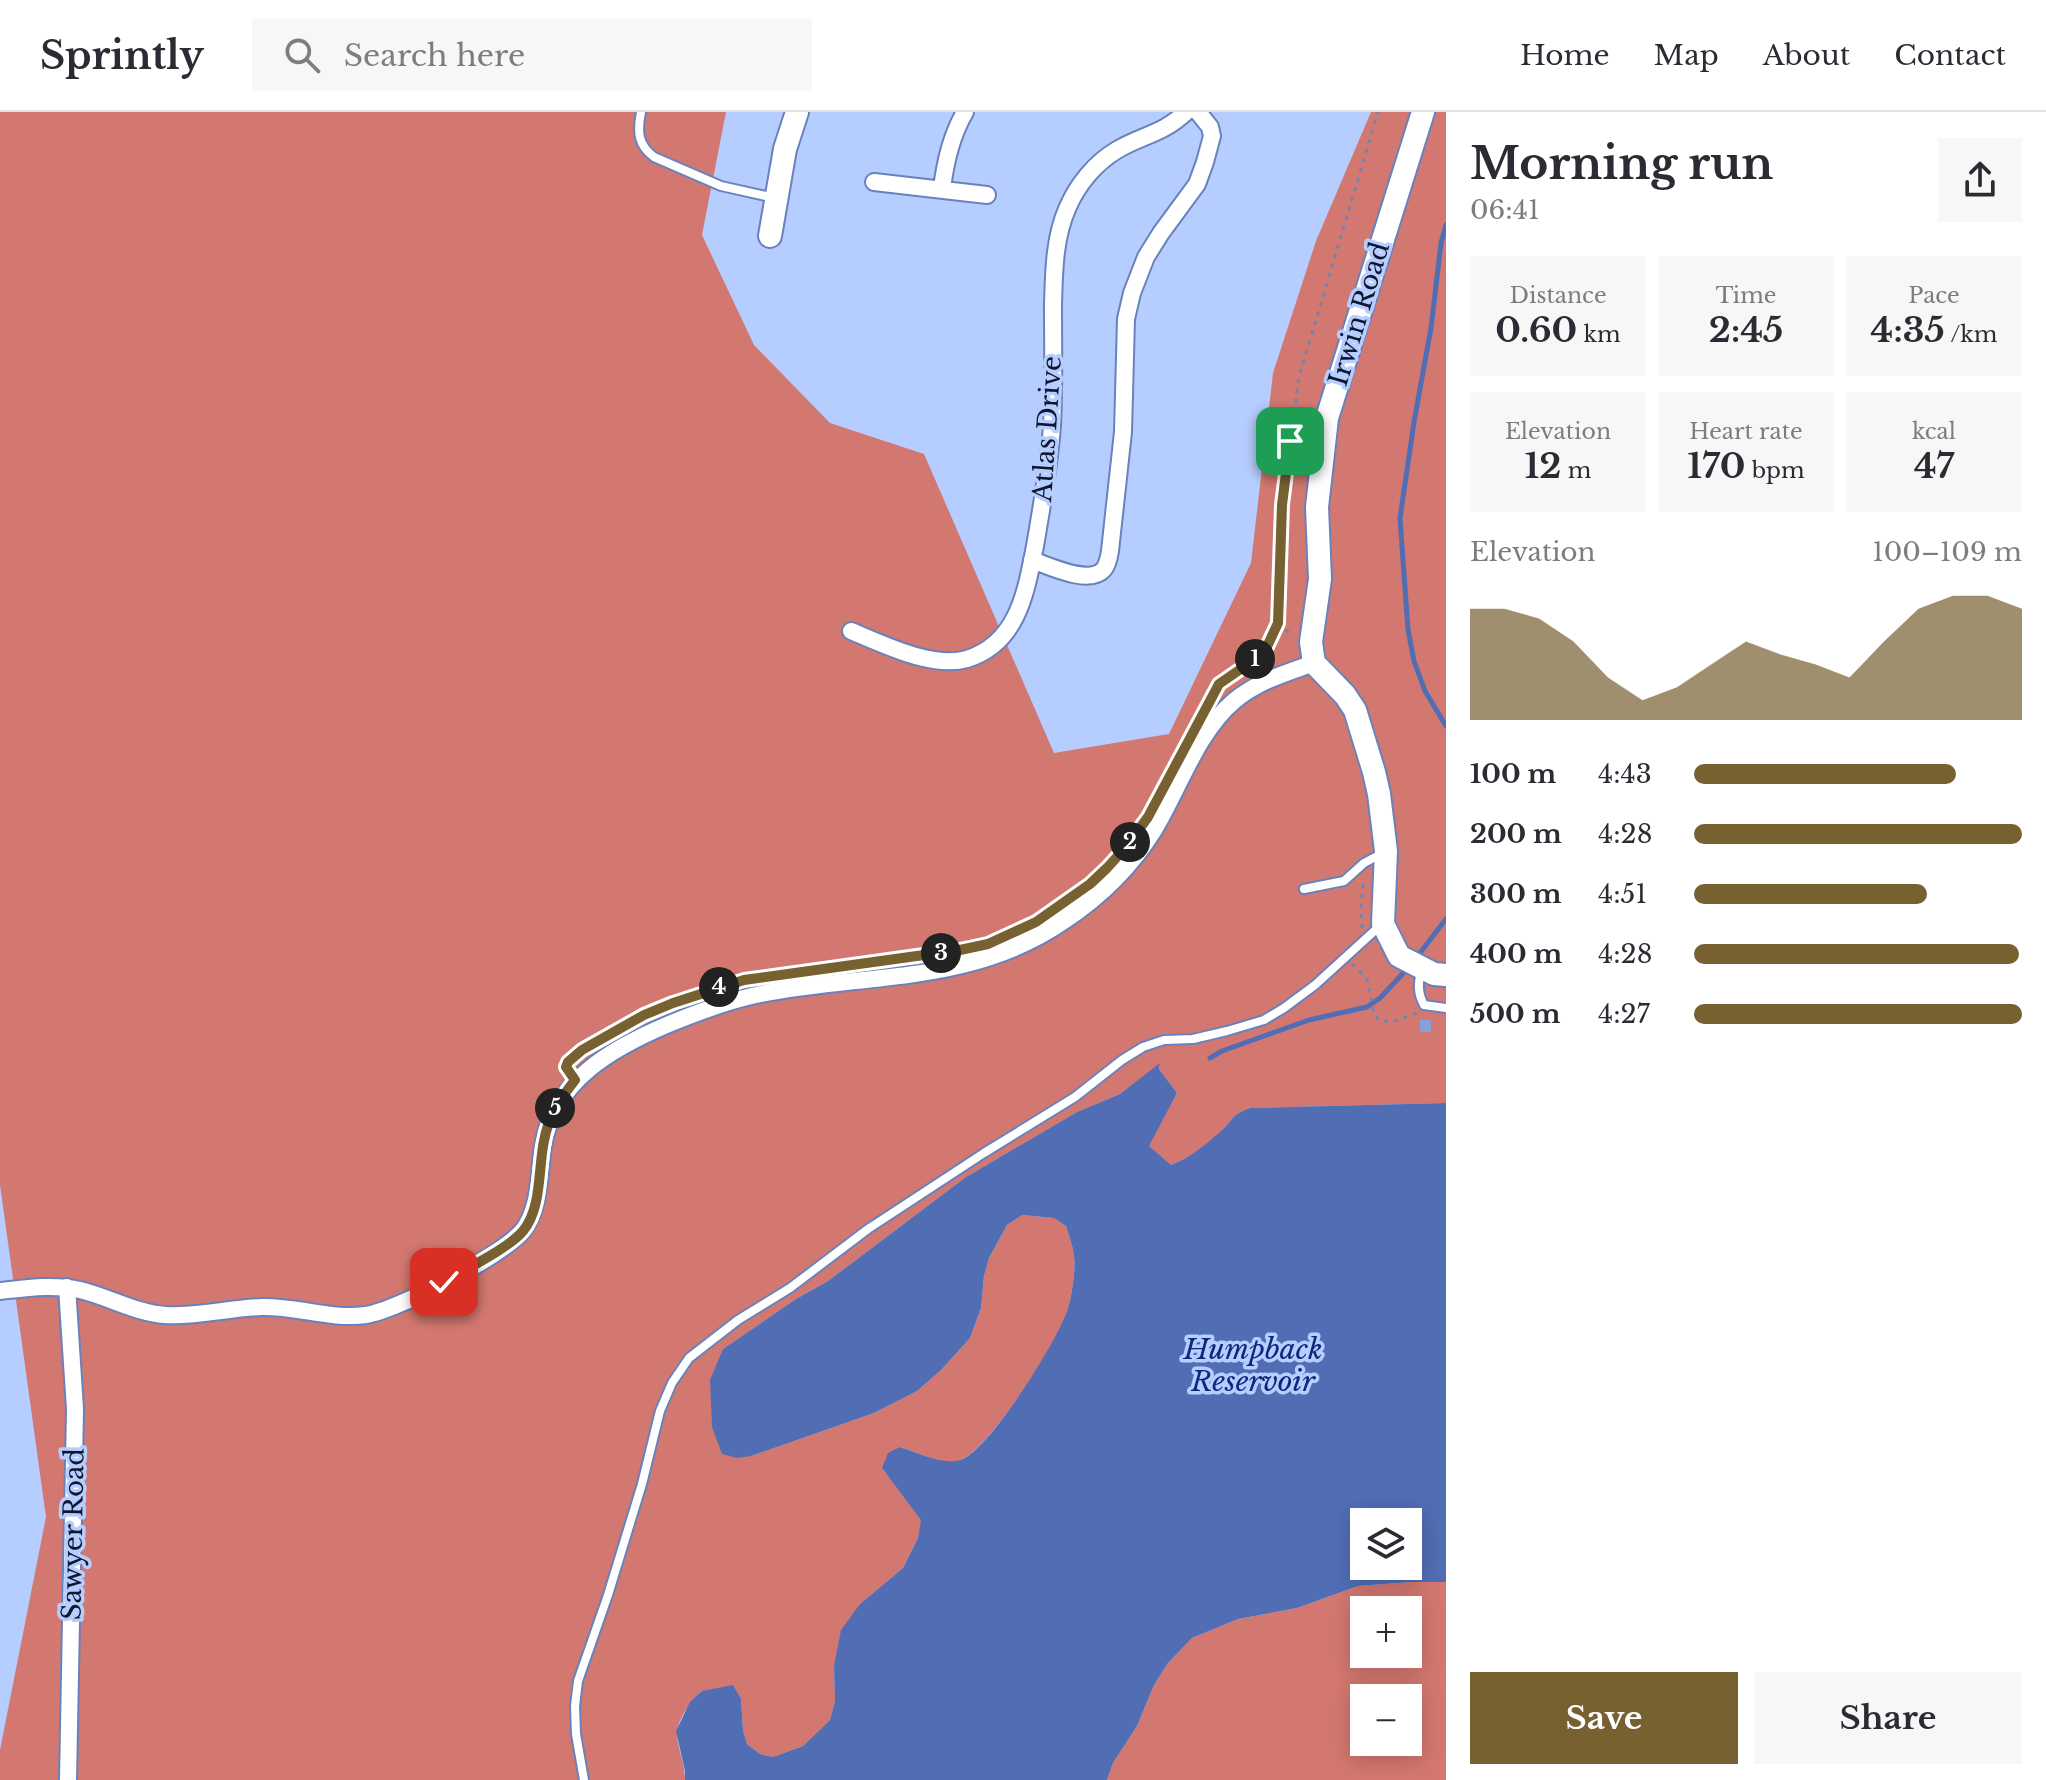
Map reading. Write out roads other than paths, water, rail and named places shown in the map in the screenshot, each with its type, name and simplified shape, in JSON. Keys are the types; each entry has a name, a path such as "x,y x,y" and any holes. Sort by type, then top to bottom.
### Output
{"street":[{"path":"770,236 785,149 797,112"},
{"path":"942,189 950,147 965,112"},
{"name":"Atlas Drive","path":"851,631 925,659 945,661 966,659 986,650 1013,625 1029,576 1048,465 1052,425 1054,279 1059,231 1066,210 1075,193 1103,160 1117,150 1161,131 1186,112"},
{"path":"1032,560 1088,576 1102,572 1107,565 1123,432 1126,319 1146,257 1197,184 1205,162 1212,136 1210,127 1198,112"},
{"name":"Irwin Road","path":"1314,663 1311,642 1320,579 1317,507 1327,418 1423,112"},
{"path":"874,182 987,195"},
{"path":"0,1291 67,1287 161,1315 272,1307 338,1316 365,1315 389,1309 444,1282 523,1232 532,1215 544,1138 551,1118 559,1101 587,1069 650,1032 729,1002 760,994 910,976 950,968 985,959 1048,932 1107,888 1132,862 1154,830 1213,725 1229,706 1269,679 1314,663 1355,710 1368,748 1379,794 1386,851 1383,924 1399,956 1434,974 1446,975"},
{"name":"Sawyer Road","path":"67,1287 75,1409 68,1780"}],"lane":[{"path":"641,112 641,143 654,157 721,186 775,198"},
{"path":"1304,889 1344,881 1364,863 1386,851"},
{"path":"584,1780 576,1734 578,1681 642,1484 660,1411 672,1383 689,1358 868,1229 1065,1104 1122,1060 1143,1047 1164,1040 1193,1039 1264,1020 1284,1008 1346,958 1383,924"},
{"path":"1423,968 1418,983 1424,1005 1446,1008"}],"water":[{"name":"Humpback Reservoir","path":"1160,1063 1159,1069 1177,1093 1149,1146 1171,1165 1197,1151 1235,1116 1250,1108 1446,1103 1446,1582 1358,1586 1297,1608 1238,1619 1192,1638 1168,1663 1154,1685 1137,1726 1113,1763 1107,1780 685,1780 676,1731 690,1702 702,1691 733,1685 741,1699 747,1744 760,1754 773,1757 803,1746 830,1720 835,1701 834,1666 841,1630 860,1604 903,1568 918,1538 921,1520 882,1468 888,1453 900,1447 938,1460 960,1460 972,1453 1005,1416 1039,1365 1069,1305 1074,1261 1066,1226 1054,1218 1022,1215 1007,1225 989,1258 981,1308 970,1338 917,1391 874,1413 751,1456 737,1458 722,1454 712,1427 710,1380 723,1349 828,1281 966,1177 1077,1112 1120,1094"}],"waterway":[{"path":"1446,225 1400,518 1408,630 1414,661 1425,691 1446,726"},
{"path":"1417,957 1446,919"},
{"path":"1210,1058 1309,1020 1367,1007 1380,998 1409,967"}]}
